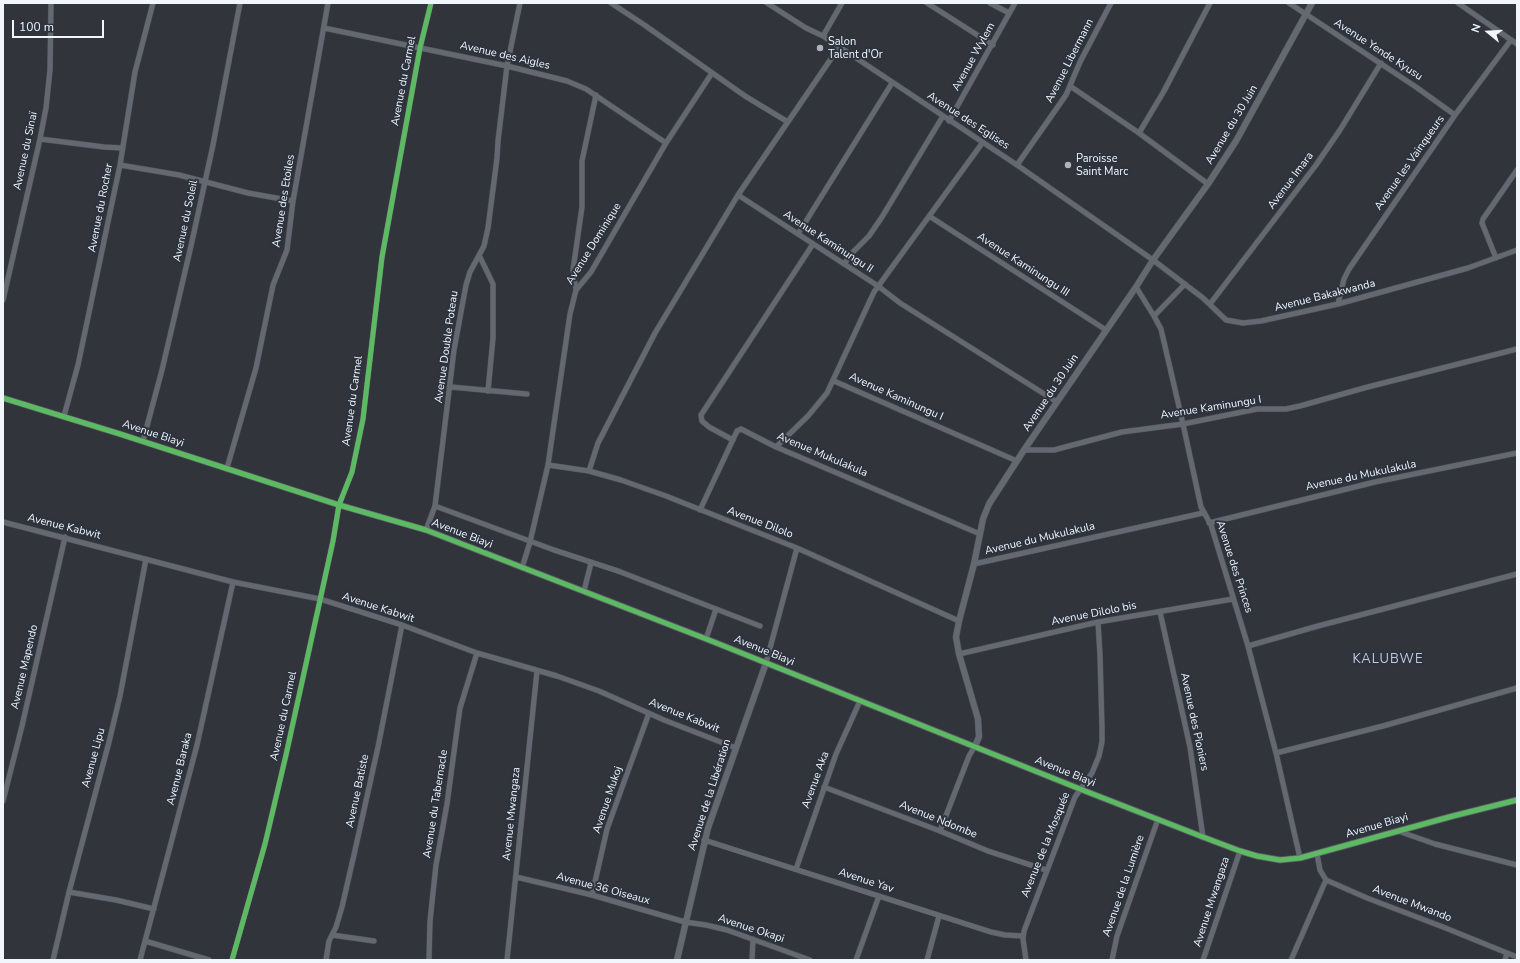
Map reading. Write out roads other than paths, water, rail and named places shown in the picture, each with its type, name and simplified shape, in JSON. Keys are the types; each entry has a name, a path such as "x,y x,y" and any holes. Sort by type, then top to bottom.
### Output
{"street":[{"name":"Avenue du Sinaï","path":"3,300 46,108 50,70 51,3"},
{"name":"Avenue du Rocher","path":"64,416 78,365 120,165 135,72 153,3"},
{"name":"Avenue du Soleil","path":"143,441 162,370 205,182 240,3"},
{"name":"Avenue des Etoiles","path":"227,468 241,426 256,368 274,285 287,250 293,201 328,3"},
{"name":"Avenue du Carmel","path":"232,960 267,836 286,756 333,542 339,505 352,472 363,419 382,257 420,48 431,3"},
{"name":"Avenue Double Poteau","path":"426,530 435,506 451,387 454,350 466,285 470,272 484,246 488,228 507,66 520,3"},
{"path":"611,3 745,96 788,122"},
{"name":"Avenue des Eglises","path":"768,3 801,25 823,36 949,121 983,142 1153,260"},
{"path":"823,36 842,3"},
{"path":"927,3 992,45"},
{"path":"990,3 1009,13"},
{"name":"Avenue Wylem","path":"949,121 1015,3"},
{"name":"Avenue Libermann","path":"1017,166 1061,104 1080,62 1111,3"},
{"path":"1139,133 1164,91 1210,3"},
{"name":"Avenue Yende Kyusu","path":"1289,3 1381,63 1455,115"},
{"name":"Avenue du 30 Juin","path":"940,830 969,756 979,737 978,718 959,654 956,637 974,564 983,519 989,504 1056,402 1153,260 1208,184 1256,106 1312,3"},
{"path":"1458,3 1517,44"},
{"name":"Avenue des Aigles","path":"324,28 507,66 567,81 596,95 666,143"},
{"name":"Avenue les Vainqueurs","path":"1338,304 1344,279 1349,269 1455,115 1511,40"},
{"path":"589,471 598,443 660,324 738,195 839,47"},
{"name":"Avenue Imara","path":"1210,304 1316,165 1340,130 1381,63"},
{"name":"Avenue Dominique","path":"522,568 530,542 548,465 570,314 576,290 591,272 666,143 712,73"},
{"path":"798,234 892,83"},
{"path":"1070,86 1139,133 1208,184"},
{"path":"576,290 573,270 582,207 582,161 596,95"},
{"path":"844,264 853,252 869,236 882,217 943,116"},
{"path":"40,139 122,148"},
{"path":"776,446 789,436 822,400 834,381 871,298 878,286 983,142"},
{"path":"120,165 179,175 248,193 293,201"},
{"path":"1496,258 1483,227 1483,219 1517,170"},
{"name":"Avenue Kaminungu II","path":"738,195 878,286 900,303 1056,402"},
{"name":"Avenue Kaminungu III","path":"929,216 1106,330"},
{"path":"700,510 733,440 709,427 702,421 701,415 813,244"},
{"name":"Avenue Bakakwanda","path":"1153,260 1210,304 1226,320 1243,323 1287,316 1338,304 1438,277 1517,250"},
{"path":"479,255 493,284 493,338 488,391"},
{"path":"1154,316 1184,284"},
{"name":"Avenue des Princes","path":"1136,287 1161,330 1204,513 1210,522 1248,646 1276,753 1300,858"},
{"name":"Avenue Kaminungu I","path":"1024,450 1054,450 1122,432 1184,424 1257,409 1286,409 1517,350"},
{"name":"Avenue Kaminungu I","path":"834,381 1017,461"},
{"path":"451,387 527,394"},
{"name":"Avenue Biayi","path":"3,398 143,441 339,505 426,530 706,639 1080,789 1240,851 1273,859 1287,860 1300,858 1517,800"},
{"name":"Avenue Mukulakula","path":"733,440 737,431 741,429 776,446 980,534"},
{"name":"Avenue du Mukulakula","path":"1210,522 1374,482 1517,453"},
{"name":"Avenue Dilolo","path":"548,465 589,471 636,485 797,548 959,621"},
{"path":"435,506 530,542 618,571 760,626"},
{"name":"Avenue du Mukulakula","path":"974,564 1204,513"},
{"name":"Avenue Kabwit","path":"3,522 233,582 320,599 402,625 477,653 599,691 736,748"},
{"name":"Avenue Mapendo","path":"3,801 24,718 64,537"},
{"path":"766,663 797,548"},
{"name":"Avenue Lipu","path":"53,960 69,892 120,696 146,559"},
{"path":"584,591 591,563"},
{"path":"1248,646 1318,626 1517,574"},
{"name":"Avenue Baraka","path":"140,960 197,745 233,582"},
{"name":"Avenue Dilolo bis","path":"959,654 1098,622 1233,599"},
{"path":"706,639 716,609"},
{"name":"Avenue des Pioniers","path":"1160,612 1191,753 1203,837"},
{"name":"Avenue de la Mosquée","path":"1026,960 1023,936 1046,870 1075,797 1095,767 1102,742 1098,622"},
{"name":"Avenue Batiste","path":"326,960 329,941 342,907 356,846 378,747 402,625"},
{"name":"Avenue du Tabernacle","path":"429,960 430,921 436,865 448,797 458,722 462,700 477,653"},
{"name":"Avenue de la Libération","path":"677,960 704,840 766,663"},
{"name":"Avenue Mwangaza","path":"509,959 537,671"},
{"path":"1276,753 1383,726 1517,688"},
{"name":"Avenue Aka","path":"796,869 824,787 844,735 860,701"},
{"name":"Avenue Mukoj","path":"592,895 607,829 649,713"},
{"name":"Avenue Ndombe","path":"824,787 940,830 988,851 1046,870"},
{"name":"Avenue de la Lumière","path":"1112,960 1117,936 1158,819"},
{"path":"1398,831 1435,844 1517,865"},
{"name":"Avenue Yav","path":"704,840 939,916 1005,935 1023,936"},
{"name":"Avenue Mwangaza","path":"1203,960 1240,851"},
{"path":"1291,960 1326,880 1320,870 1317,854"},
{"name":"Avenue 36 Oiseaux","path":"516,877 592,895 685,922"},
{"name":"Avenue Mwando","path":"1326,880 1367,898 1517,957"},
{"path":"69,892 116,900 154,909"},
{"path":"856,960 879,896"},
{"path":"927,960 939,916"},
{"name":"Avenue Okapi","path":"685,922 715,927 810,960"},
{"path":"332,935 374,940"},
{"path":"752,960 753,939"},
{"path":"145,941 209,960"},
{"path":"1505,960 1507,953"}],"place":[{"name":"Salon Talent d'Or","path":"820,48"},
{"name":"Paroisse Saint Marc","path":"1068,165"}],"district":[{"name":"KALUBWE","path":"1388,660"}]}
